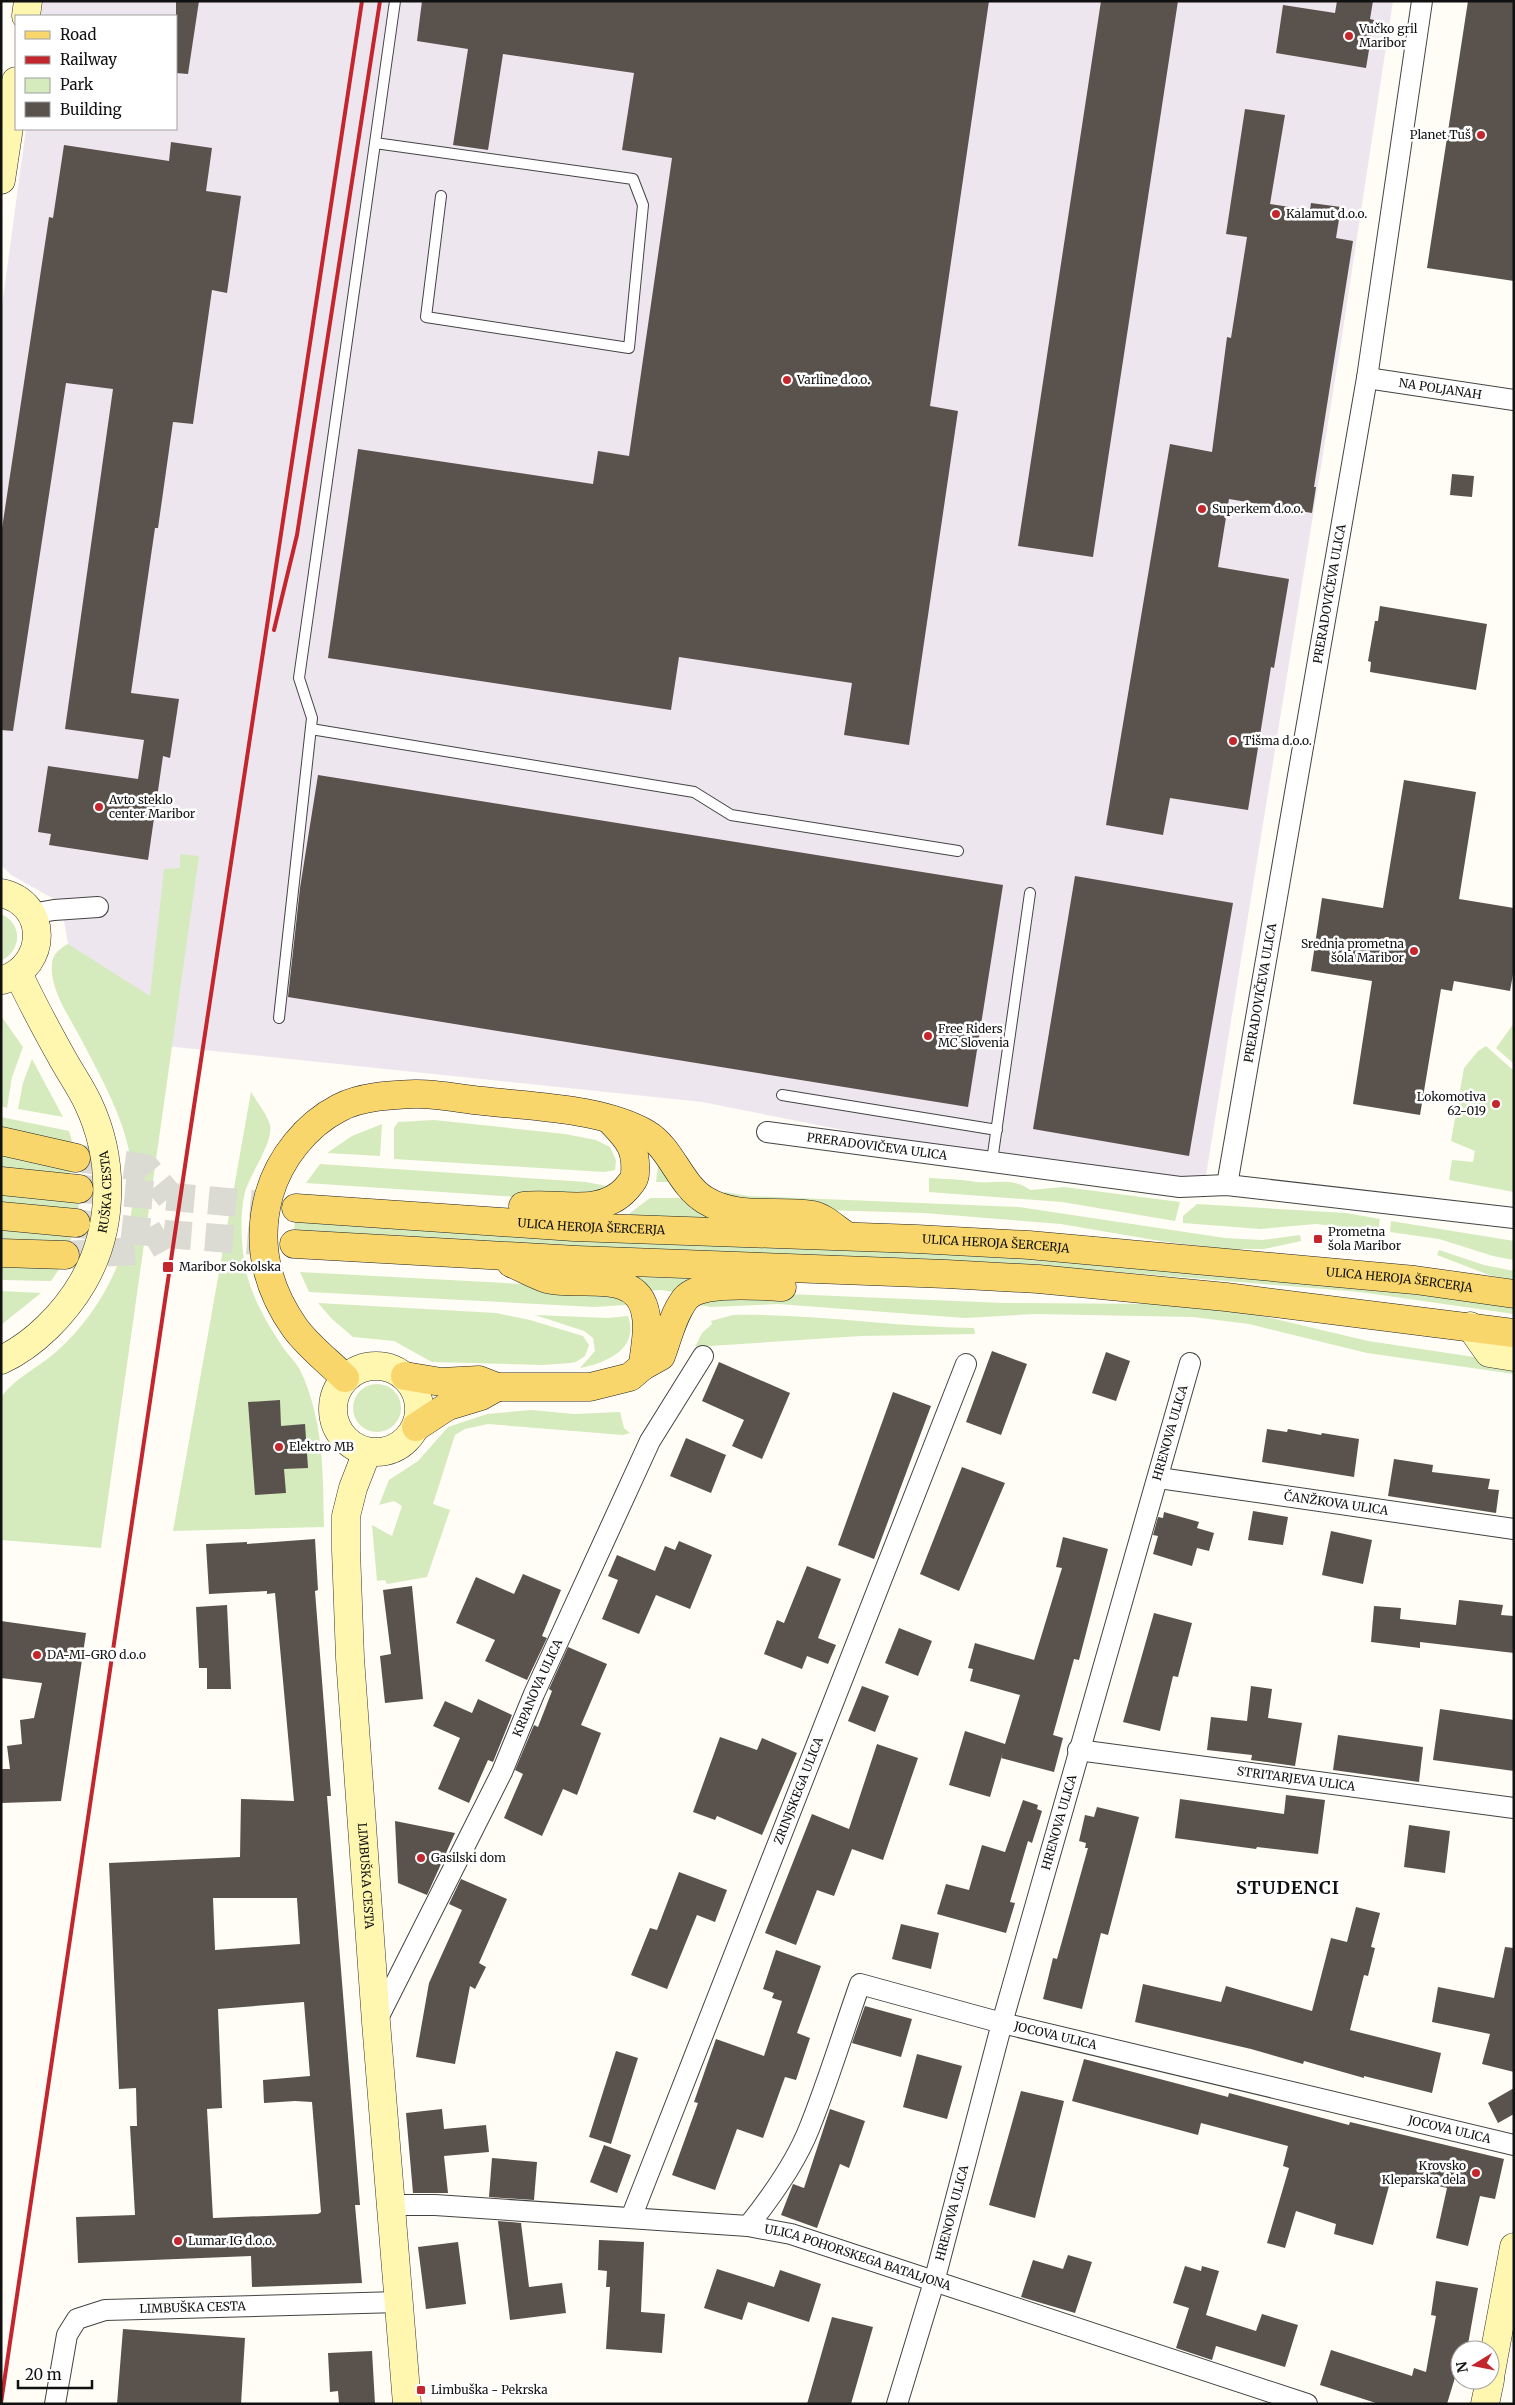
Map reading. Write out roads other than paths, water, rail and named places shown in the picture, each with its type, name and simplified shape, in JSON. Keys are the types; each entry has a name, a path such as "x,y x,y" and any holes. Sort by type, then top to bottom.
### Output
{"main road":[{"path":"26,15 28,1"},
{"path":"1,180 15,88"},
{"path":"3,891 25,906 31,914 38,935 33,957 10,977"},
{"name":"RUŠKA CESTA","path":"1,1360 49,1326 73,1299 100,1244 106,1210 108,1181 103,1145 89,1104 35,1008 10,977"},
{"path":"345,1378 296,1330 281,1304 264,1255 263,1219 273,1178 292,1146 339,1108 371,1098 419,1094 547,1108 609,1119 649,1135 689,1185 704,1200 731,1210 816,1216 847,1236"},
{"path":"476,1221 525,1205 578,1207 604,1203 620,1196 635,1177 636,1158 630,1140 609,1119"},
{"path":"1,1142 76,1158"},
{"path":"1,1181 79,1189"},
{"name":"ULICA HEROJA ŠERCERJA","path":"296,1208 476,1221 688,1232 847,1236 1124,1252 1415,1280 1514,1294"},
{"path":"1,1216 76,1224"},
{"path":"294,1244 497,1257 955,1274 1112,1286 1470,1326 1514,1333"},
{"path":"1,1253 65,1255"},
{"path":"497,1257 548,1279 596,1281 628,1288 642,1303 646,1314 648,1329 643,1366"},
{"path":"405,1376 441,1382 479,1380 497,1387 574,1388 604,1385 630,1377 643,1366 661,1356 672,1324 686,1298 692,1293 711,1288 734,1286 795,1288 854,1270"},
{"path":"1470,1326 1489,1353 1514,1357"},
{"path":"416,1427 419,1413 418,1398 413,1386 405,1376 394,1369 368,1366 356,1370 345,1378 335,1396 333,1416 342,1435 357,1448 367,1452 382,1452 396,1448 407,1439 416,1427 448,1406 481,1396 497,1387"},
{"name":"LIMBUŠKA CESTA","path":"367,1452 348,1507 346,1550 350,1658 376,2022 407,2404"},
{"path":"1497,2340 1514,2247"},
{"path":"1485,2404 1488,2390"}],"street":[{"name":"PRERADOVIČEVA ULICA","path":"1227,1184 1367,378 1422,1"},
{"name":"NA POLJANAH","path":"1367,378 1514,400"},
{"path":"31,914 54,910 98,908"},
{"name":"PRERADOVIČEVA ULICA","path":"766,1132 1180,1187 1227,1184 1514,1218"},
{"name":"KRPANOVA ULICA","path":"376,2022 502,1772 534,1694 650,1441 703,1356"},
{"name":"HRENOVA ULICA","path":"897,2404 934,2282 1002,2023 1078,1750 1159,1478 1190,1363"},
{"name":"ZRINJSKEGA ULICA","path":"631,2218 966,1364"},
{"name":"ČANŽKOVA ULICA","path":"1159,1478 1514,1529"},
{"name":"STRITARJEVA ULICA","path":"1078,1750 1514,1808"},
{"name":"JOCOVA ULICA","path":"748,2226 776,2189 809,2130 860,1984 1002,2023 1514,2145"},
{"name":"ULICA POHORSKEGA BATALJONA","path":"391,2205 435,2205 748,2226 791,2234 1307,2404"},
{"name":"LIMBUŠKA CESTA","path":"55,2404 67,2335 77,2320 105,2310 399,2302"}],"lane":[{"path":"279,1018 312,718 299,678 395,1"},
{"path":"374,143 633,179 643,205 629,348 426,317 441,196"},
{"path":"311,729 694,792 731,815 958,851"},
{"path":"992,1161 1030,893"},
{"path":"782,1095 996,1130"}],"tunnel":[{"path":"83,1159 146,1168 170,1197"},
{"path":"83,1189 296,1208"},
{"path":"80,1224 166,1234 294,1244"},
{"path":"65,1255 136,1251 166,1234"}],"railway":[{"path":"1,2403 189,1139 362,1"},
{"path":"274,630 297,535 380,1"}],"place":[{"name":"Vučko gril Maribor","path":"1349,36"},
{"name":"Planet Tuš","path":"1481,135"},
{"name":"Kalamut d.o.o.","path":"1276,214"},
{"name":"Varline d.o.o.","path":"787,380"},
{"name":"Superkem d.o.o.","path":"1202,509"},
{"name":"Tišma d.o.o.","path":"1233,741"},
{"name":"Avto steklo center Maribor","path":"99,807"},
{"name":"Srednja prometna šola Maribor","path":"1414,951"},
{"name":"Free Riders MC Slovenia","path":"928,1036"},
{"name":"Lokomotiva 62-019","path":"1496,1104"},
{"name":"Prometna šola Maribor","path":"1318,1239"},
{"name":"Maribor Sokolska","path":"168,1267"},
{"name":"Elektro MB","path":"279,1447"},
{"name":"DA-MI-GRO d.o.o","path":"37,1655"},
{"name":"Gasilski dom","path":"421,1858"},
{"name":"Krovsko Kleparska dela","path":"1476,2173"},
{"name":"Lumar IG d.o.o.","path":"178,2241"},
{"name":"Limbuška - Pekrska","path":"421,2390"}],"district":[{"name":"STUDENCI","path":"1288,1888"}]}
